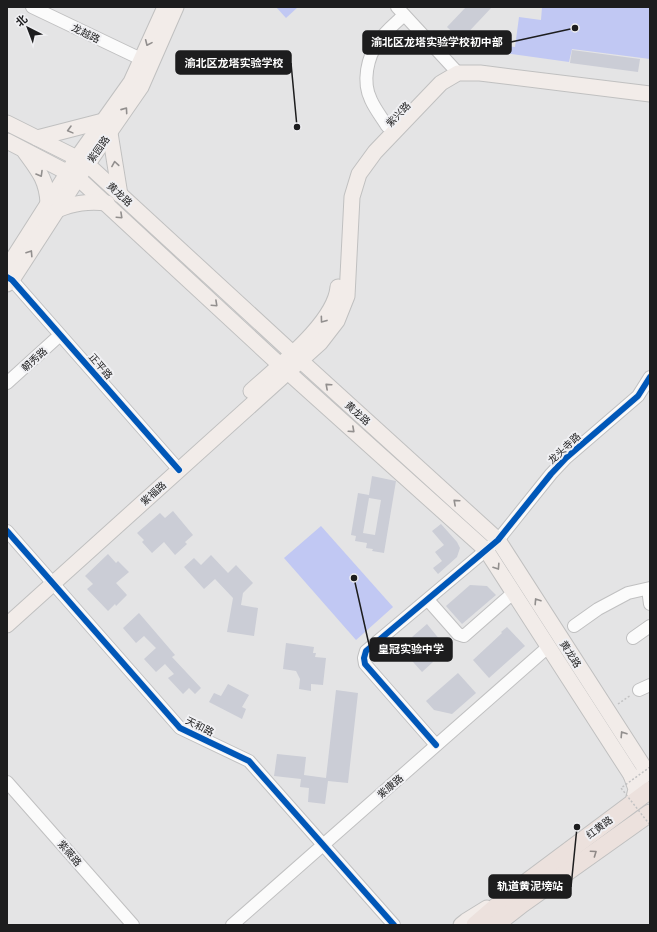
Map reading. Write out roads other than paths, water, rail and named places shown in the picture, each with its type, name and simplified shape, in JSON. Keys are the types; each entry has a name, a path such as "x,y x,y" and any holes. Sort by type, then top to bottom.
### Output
{"highway":[{"name":"红黄路","path":"495,925 517,898 650,790"},
{"name":"红黄路","path":"475,925 650,813"}],"main road":[{"name":"紫园路","path":"106,127 131,82 164,7"},
{"name":"紫园路","path":"8,277 82,161 106,127 141,87 176,7"},
{"name":"紫兴路","path":"296,357 326,316 337,294 344,194 353,170 368,147 436,75 454,69 464,63 482,64 650,86"},
{"path":"454,69 650,94"},
{"name":"紫兴路","path":"296,357 320,342 337,321 347,296 352,197 360,174 375,152 454,69"},
{"name":"黄龙路","path":"7,123 82,161 498,540 568,648 644,770"},
{"path":"37,138 106,127 120,195"},
{"name":"黄龙路","path":"7,141 73,174 107,203 283,368 486,550 548,647 644,770"},
{"path":"24,149 43,179 53,207 93,201 107,203"},
{"path":"266,352 269,364 266,377"},
{"name":"紫福路","path":"7,626 50,580 296,357"},
{"name":"紫福路","path":"175,466 266,377 283,368"},
{"name":"紫福路","path":"7,611 50,580"},
{"path":"634,802 636,789 644,770"},
{"path":"461,925 466,921 517,898"},
{"path":"499,925 517,898"}],"street":[{"name":"龙越路","path":"32,7 141,59"},
{"path":"387,126 371,101 367,90 366,74 378,42 401,11 454,69"},
{"name":"正平路","path":"8,277 175,466"},
{"name":"朝秀路","path":"7,383 60,335"},
{"name":"龙头寺路","path":"436,745 365,664 364,658 366,651 498,540 551,474 566,458 638,396 650,377"},
{"name":"天和路","path":"7,531 180,728 249,761 394,925"},
{"path":"568,648 569,637 574,626 598,609 628,593 649,589 650,604"},
{"path":"428,600 458,634 464,636 513,593"},
{"path":"552,624 562,627 574,626"},
{"path":"633,638 650,626"},
{"name":"紫康路","path":"232,925 548,647"},
{"name":"紫薇路","path":"7,782 133,925"}],"place":[{"name":"渝北区龙塔实验学校初中部","path":"575,28"},
{"name":"渝北区龙塔实验学校","path":"297,127"},
{"name":"皇冠实验中学","path":"354,578"},
{"name":"轨道黄泥塝站","path":"577,827"}]}
